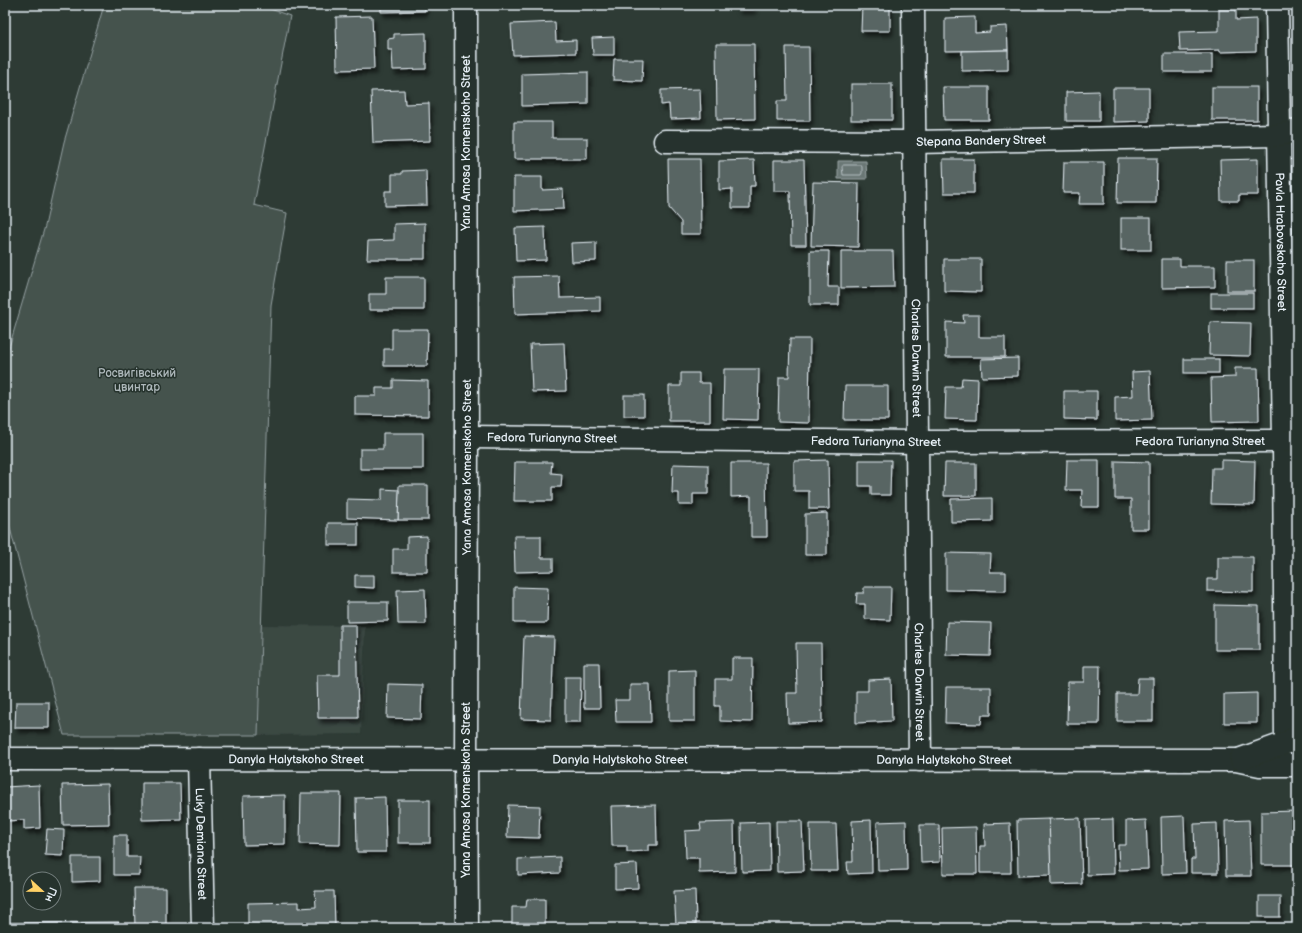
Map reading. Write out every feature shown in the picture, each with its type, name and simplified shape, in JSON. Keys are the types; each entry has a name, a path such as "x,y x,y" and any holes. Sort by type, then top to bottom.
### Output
{"street":[{"name":"Yana Amosa Komenskoho Street","path":"466,5 467,928"},
{"name":"Charles Darwin Street","path":"913,5 920,760"},
{"name":"Pavla Hrabovskoho Street","path":"1277,5 1288,133 1284,441 1291,739"},
{"name":"Stepana Bandery Street","path":"665,141 914,142 1288,133"},
{"name":"Fedora Turianyna Street","path":"467,437 916,442 1284,441"},
{"name":"Danyla Halytskoho Street","path":"1236,760 1291,739"},
{"name":"Danyla Halytskoho Street","path":"5,759 1236,760 1260,765 1297,765"},
{"name":"Luky Demiana Street","path":"199,759 203,928"}],"shaded area":[{"path":"262,625 365,626 361,734 258,735"}],"green space":[{"name":"Росвигівський цвинтар","path":"104,5 259,5 290,16 254,205 287,213 271,305 258,735 64,735 5,509 5,361 45,226 64,142"},
{"path":"1294,5 1297,5 1297,120 1294,121"},
{"path":"1295,152 1297,152 1297,620 1293,621"}],"water":[{"path":"838,161 866,161 867,179 838,179"}],"building":[{"path":"381,5 425,5 425,11 381,12"},
{"path":"738,5 753,5 753,9 738,9"},
{"path":"862,5 890,5 890,31 861,31"},
{"path":"1219,10 1236,10 1236,20 1256,19 1256,51 1180,51 1179,32 1219,31"},
{"path":"372,16 374,69 337,70 336,17"},
{"path":"975,17 975,33 990,32 990,27 1007,26 1008,50 945,51 945,18"},
{"path":"555,22 556,41 576,40 576,53 513,55 511,24"},
{"path":"426,33 426,69 393,70 392,50 388,50 388,39 394,38 394,34"},
{"path":"614,37 614,55 593,55 592,38"},
{"path":"716,44 754,44 755,119 717,120"},
{"path":"786,47 809,47 810,121 777,121 777,101 787,101"},
{"path":"1008,50 1008,70 962,71 962,51"},
{"path":"1164,54 1212,54 1212,72 1164,72"},
{"path":"614,59 643,59 642,81 613,80"},
{"path":"588,72 588,104 522,106 522,74"},
{"path":"851,84 892,84 892,120 851,120"},
{"path":"943,87 989,87 989,120 944,120"},
{"path":"1212,87 1257,87 1257,120 1212,120"},
{"path":"1113,88 1149,88 1149,121 1113,122"},
{"path":"700,89 701,118 670,119 669,104 661,105 661,90"},
{"path":"404,90 405,104 429,103 430,141 373,143 371,91"},
{"path":"1099,91 1099,121 1066,121 1066,92"},
{"path":"514,122 552,122 552,138 587,138 587,159 514,159"},
{"path":"1118,158 1157,158 1156,203 1117,203"},
{"path":"668,159 700,159 701,234 681,234 681,222 669,208"},
{"path":"943,159 974,159 974,193 944,193"},
{"path":"1258,159 1258,195 1239,195 1239,201 1221,201 1220,160"},
{"path":"754,160 755,186 750,186 750,208 732,208 732,189 719,190 719,161"},
{"path":"774,160 804,160 806,245 791,245 790,191 774,191"},
{"path":"1064,162 1104,162 1104,204 1079,204 1080,193 1063,193"},
{"path":"426,170 427,205 385,206 385,191 392,191 392,174 402,174 402,171"},
{"path":"514,177 542,177 542,190 563,189 564,209 514,211"},
{"path":"813,182 859,183 858,247 811,246"},
{"path":"1121,218 1151,218 1151,250 1121,250"},
{"path":"425,223 425,259 367,259 368,241 394,240 394,224"},
{"path":"545,227 546,260 516,261 515,228"},
{"path":"596,242 596,261 572,262 571,243"},
{"path":"810,251 829,251 828,287 839,287 839,305 810,305"},
{"path":"841,251 893,251 894,287 841,288"},
{"path":"944,259 981,259 981,292 944,291"},
{"path":"1162,259 1180,259 1180,266 1215,266 1215,287 1162,288"},
{"path":"1227,260 1254,260 1254,291 1227,291"},
{"path":"559,276 560,298 600,297 600,311 515,314 514,277"},
{"path":"386,277 424,277 424,310 369,310 369,294 386,294"},
{"path":"1211,293 1253,293 1253,308 1211,308"},
{"path":"963,315 979,315 979,337 1005,337 1005,357 946,357 946,322 964,323"},
{"path":"1210,322 1251,323 1250,356 1209,355"},
{"path":"392,329 428,329 427,366 384,366 384,349 392,349"},
{"path":"790,339 810,339 809,423 778,422 779,377 789,377"},
{"path":"564,343 566,391 532,392 530,344"},
{"path":"1018,358 1018,376 982,377 981,359"},
{"path":"1184,359 1219,359 1219,373 1184,373"},
{"path":"1235,368 1258,368 1259,421 1212,422 1211,378 1235,377"},
{"path":"724,369 759,369 758,420 723,419"},
{"path":"1150,371 1152,420 1115,421 1115,397 1133,396 1132,372"},
{"path":"681,373 699,373 699,383 710,383 710,421 669,421 669,386 681,386"},
{"path":"962,378 978,379 977,420 945,419 946,387 961,387"},
{"path":"393,380 428,381 428,416 355,415 355,396 376,396 376,388 393,388"},
{"path":"845,386 888,386 888,420 844,420"},
{"path":"1064,391 1097,391 1097,420 1064,419"},
{"path":"624,395 644,395 644,416 624,416"},
{"path":"383,433 423,433 423,469 360,469 360,449 383,449"},
{"path":"828,460 829,509 809,509 809,491 794,491 794,461"},
{"path":"859,460 891,460 890,495 871,495 871,486 859,486"},
{"path":"1067,460 1099,460 1099,507 1081,507 1082,490 1066,490"},
{"path":"1221,460 1255,461 1254,505 1211,504 1212,468 1221,468"},
{"path":"1115,461 1149,462 1149,529 1131,529 1131,499 1115,499"},
{"path":"515,462 552,462 551,473 562,474 561,487 552,487 552,501 514,501"},
{"path":"731,463 766,463 767,537 751,537 751,496 731,497"},
{"path":"945,463 976,463 976,496 944,496"},
{"path":"673,464 708,465 708,494 693,494 693,505 679,505 679,493 672,493"},
{"path":"399,485 428,485 428,520 398,520"},
{"path":"382,489 399,490 398,520 347,518 347,499 382,500"},
{"path":"992,498 992,521 951,522 951,499"},
{"path":"827,513 827,555 805,555 805,514"},
{"path":"328,523 358,523 358,545 328,545"},
{"path":"427,536 427,572 393,572 393,549 407,549 407,537"},
{"path":"514,536 541,536 541,558 553,558 553,571 515,572"},
{"path":"946,553 991,554 990,572 1006,572 1006,591 946,590"},
{"path":"1218,557 1253,557 1253,592 1207,591 1207,579 1218,579"},
{"path":"355,575 374,575 374,588 355,587"},
{"path":"514,587 548,588 547,623 514,623"},
{"path":"864,587 891,587 890,620 865,619 865,604 856,604 857,593 864,593"},
{"path":"425,589 426,624 398,624 397,590"},
{"path":"347,602 388,602 388,621 347,622"},
{"path":"1215,605 1259,606 1259,650 1215,650"},
{"path":"947,622 991,623 990,656 946,655"},
{"path":"340,625 356,625 358,718 318,718 317,675 340,675"},
{"path":"524,636 554,637 551,720 521,719"},
{"path":"796,643 821,643 822,722 788,723 787,693 797,693"},
{"path":"732,658 753,658 752,722 720,721 720,706 715,706 715,679 732,679"},
{"path":"584,663 599,663 600,708 584,708"},
{"path":"1084,666 1100,666 1099,724 1067,724 1068,682 1084,682"},
{"path":"695,670 695,721 669,721 669,671"},
{"path":"565,677 581,677 580,722 565,722"},
{"path":"1138,678 1153,678 1153,721 1117,721 1117,694 1137,694"},
{"path":"891,679 892,721 856,723 856,691 868,691 868,680"},
{"path":"388,684 422,685 421,719 387,718"},
{"path":"630,684 650,684 651,722 616,722 615,700 630,700"},
{"path":"946,687 991,687 991,715 982,715 981,724 945,723"},
{"path":"1257,693 1257,723 1224,723 1224,694"},
{"path":"16,702 49,702 49,728 15,728"},
{"path":"142,783 180,783 181,819 142,820"},
{"path":"108,784 109,824 63,825 62,785"},
{"path":"39,785 40,828 24,829 24,820 6,821 5,787"},
{"path":"301,793 341,793 340,845 300,844"},
{"path":"285,795 285,844 244,845 243,796"},
{"path":"385,797 386,852 357,852 356,798"},
{"path":"398,800 430,800 430,843 398,843"},
{"path":"508,805 540,806 539,838 507,837"},
{"path":"656,805 657,845 648,845 648,851 627,852 627,846 612,846 611,806"},
{"path":"1297,811 1297,865 1261,865 1261,812"},
{"path":"1184,816 1186,873 1162,874 1161,817"},
{"path":"1080,818 1082,884 1051,885 1049,819"},
{"path":"1049,819 1051,875 1018,876 1017,820"},
{"path":"1113,819 1114,874 1087,875 1086,820"},
{"path":"871,820 872,873 848,874 847,862 853,862 852,821"},
{"path":"1146,820 1148,869 1119,870 1118,845 1126,845 1126,821"},
{"path":"1249,820 1251,876 1226,876 1225,821"},
{"path":"776,821 802,821 804,871 777,872"},
{"path":"906,821 907,870 878,871 877,822"},
{"path":"734,822 735,872 699,873 699,858 686,858 685,831 701,830 700,823"},
{"path":"769,822 770,871 742,872 741,823"},
{"path":"1010,823 1011,873 980,873 980,846 985,846 984,824"},
{"path":"1217,823 1218,873 1191,873 1191,859 1195,859 1194,824"},
{"path":"810,824 836,824 838,871 811,871"},
{"path":"920,825 939,825 940,862 921,863"},
{"path":"976,827 977,874 943,874 942,828"},
{"path":"47,829 64,830 63,856 45,855"},
{"path":"114,835 127,835 127,857 140,857 139,875 114,875"},
{"path":"72,857 100,857 100,881 72,882"},
{"path":"560,857 560,873 518,875 518,859"},
{"path":"637,864 638,888 615,889 615,865"},
{"path":"134,888 166,888 166,928 135,928"},
{"path":"695,890 696,924 676,925 674,891"},
{"path":"315,891 334,891 335,928 248,928 248,903 299,902 299,908 316,907"},
{"path":"1259,896 1280,896 1280,917 1259,917"},
{"path":"527,899 545,899 545,925 578,925 578,928 512,928 512,907 526,907"},
{"path":"119,922 119,928 7,928 7,923"}]}
